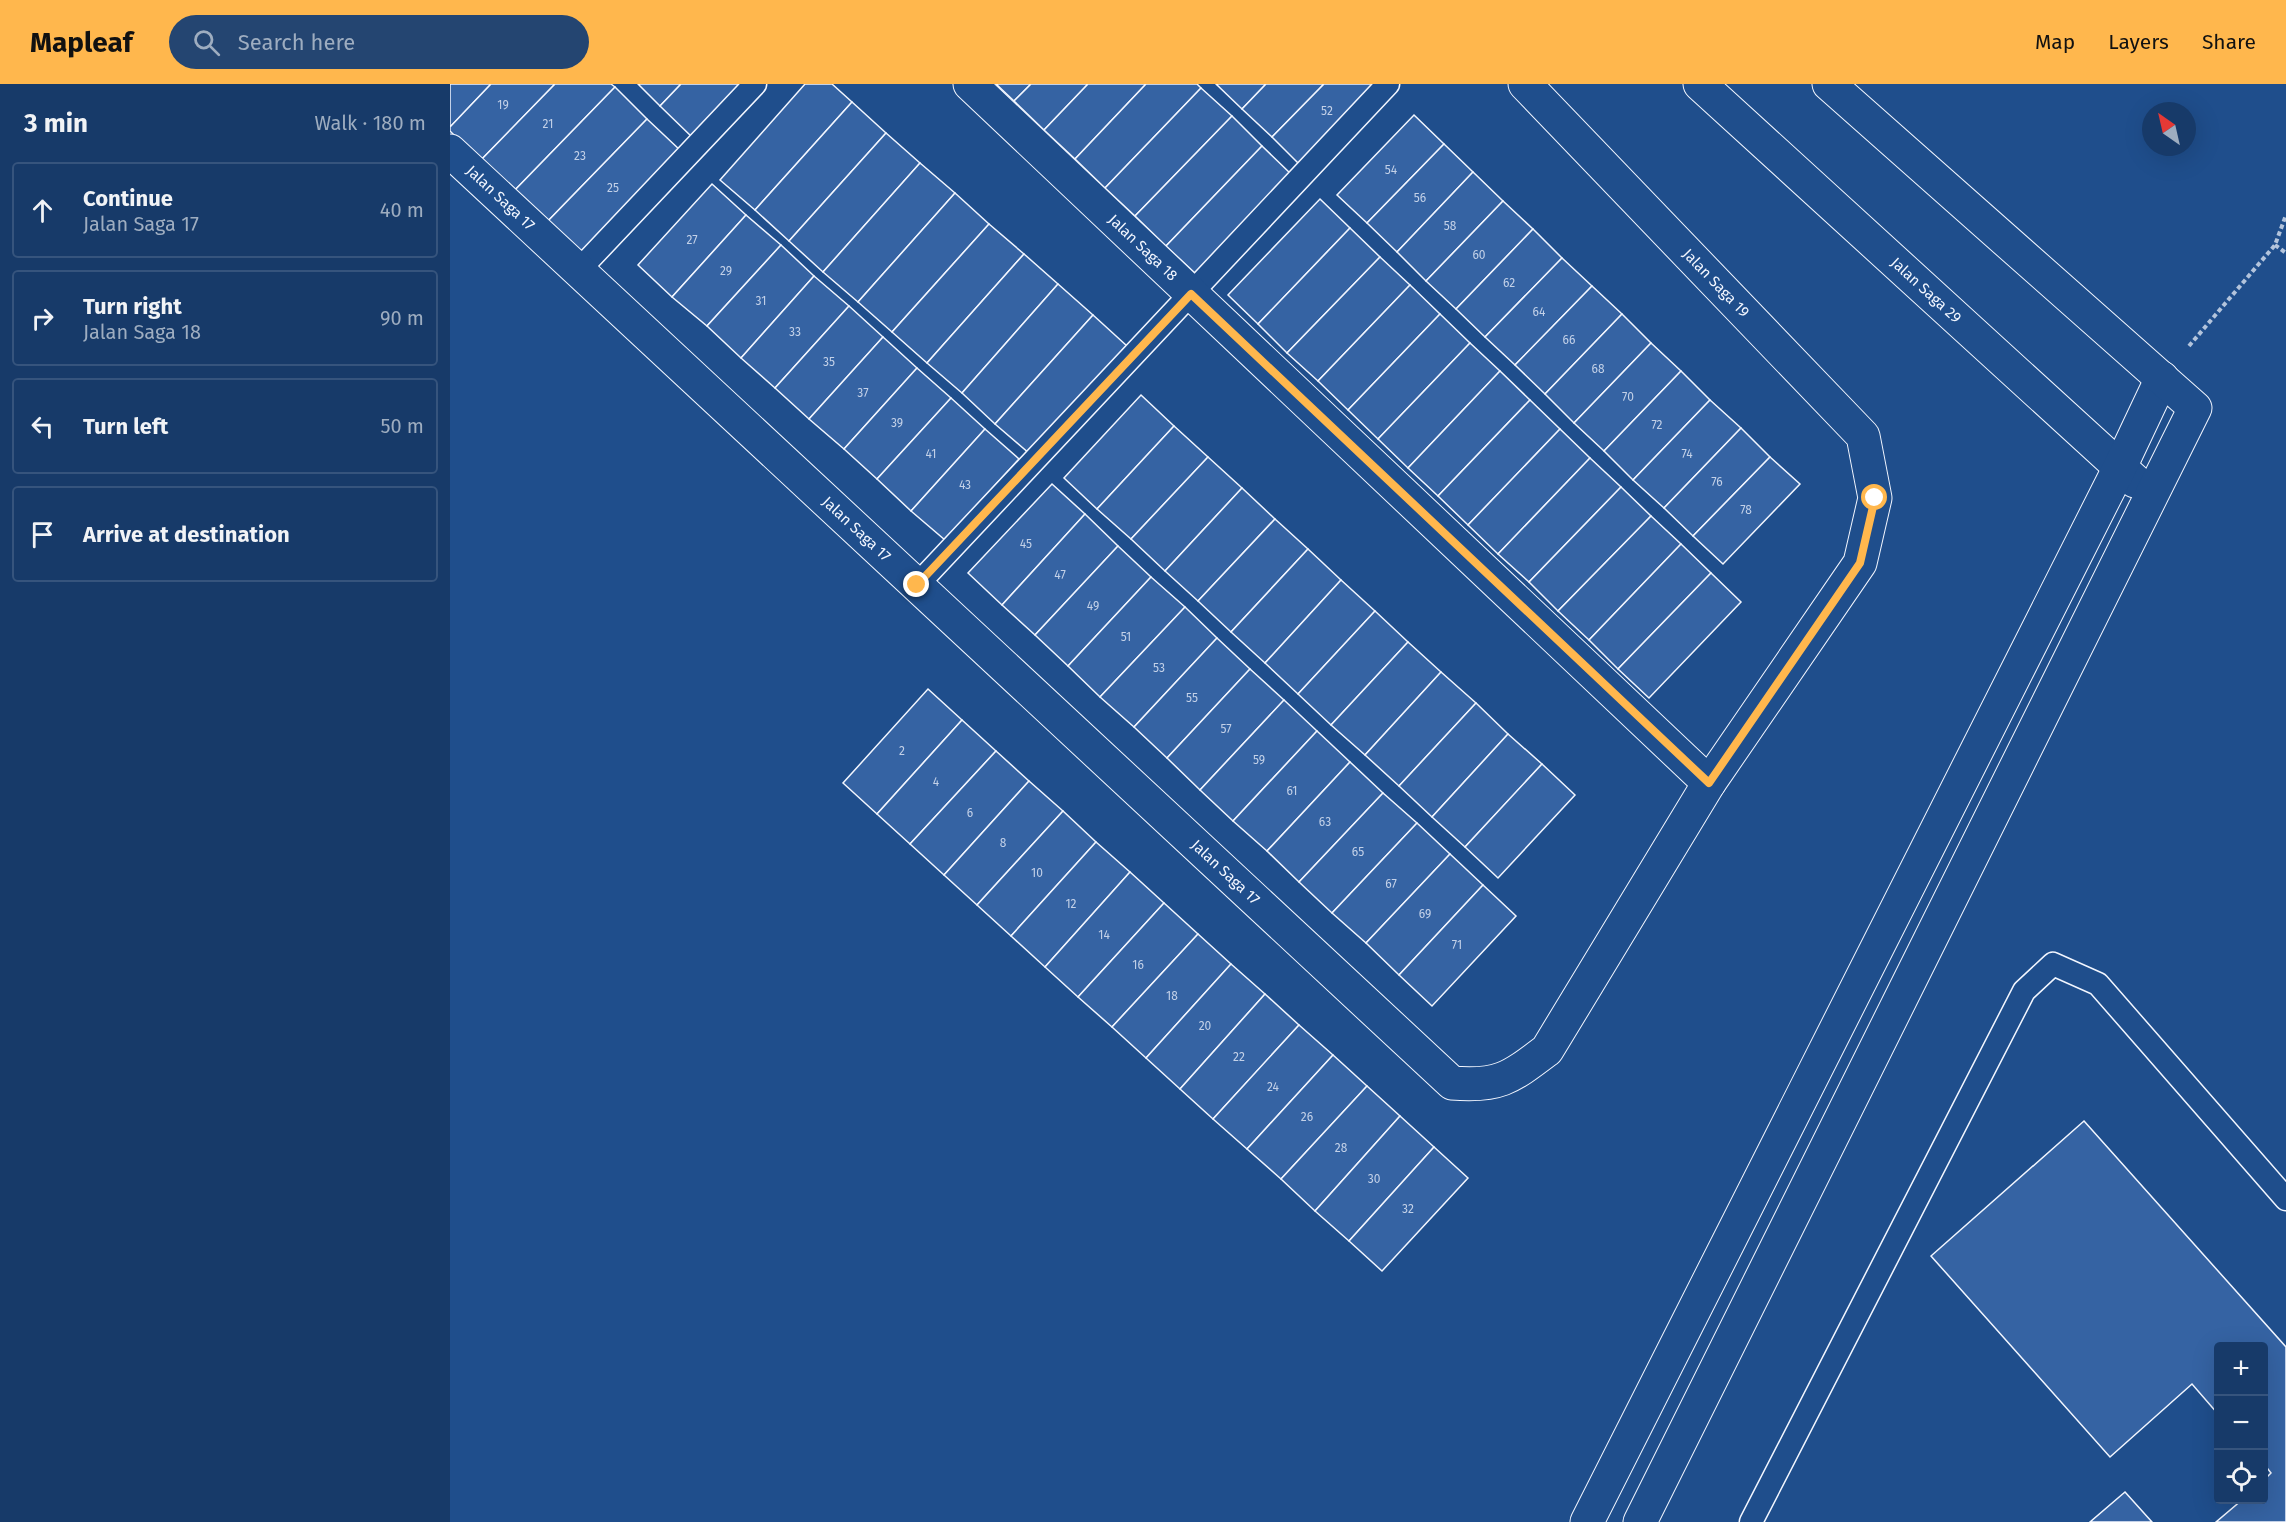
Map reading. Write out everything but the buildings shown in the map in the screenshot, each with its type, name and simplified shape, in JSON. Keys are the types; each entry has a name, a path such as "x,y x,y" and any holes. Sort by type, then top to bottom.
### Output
{"street":[{"name":"Jalan Saga 18","path":"970,84 1709,783"},
{"name":"Jalan Saga 19","path":"1525,84 1863,436 1875,498"},
{"name":"Jalan Saga 29","path":"1700,84 2152,496"},
{"path":"1640,1522 2195,408 1829,84"},
{"name":"Jalan Saga 17","path":"450,151 1452,1083 1476,1085 1499,1082 1547,1050 1709,783 1860,563 1875,498"},
{"path":"1587,1522 2120,467 2162,378"}],"lane":[{"path":"579,270 754,84"},
{"path":"917,585 1388,84"},
{"path":"1751,1522 2024,992 2053,964 2098,984 2286,1199"}],"path":[{"path":"2162,378 2275,245 2286,215"},
{"path":"2275,245 2286,253"}],"route":[{"path":"917,585 1191,294 1709,783 1860,563 1875,498"}]}
